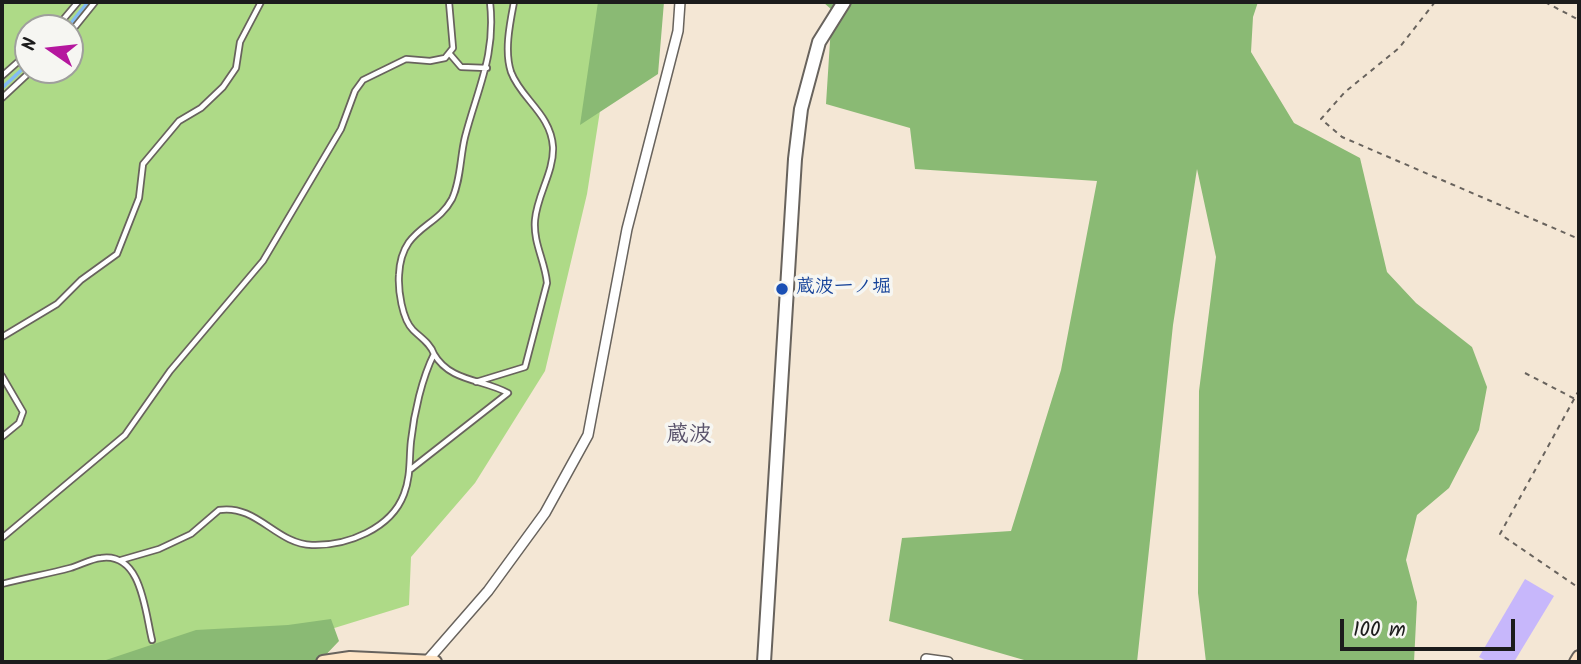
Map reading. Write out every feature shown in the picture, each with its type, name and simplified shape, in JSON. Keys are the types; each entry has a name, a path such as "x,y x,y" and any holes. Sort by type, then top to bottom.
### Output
{"main road":[{"path":"1576,662 1579,657"},
{"path":"323,662 350,658 431,661"}],"street":[{"path":"431,661 488,591 545,513 588,435 627,229 678,31 680,2"},
{"path":"764,662 799,121 819,42 844,2"},
{"path":"926,659 948,662"}],"lane":[{"path":"84,16 95,2"},
{"path":"2,337 57,304 81,281 117,254 139,198 143,163 179,121 201,108 223,87 236,68 240,42 261,2"},
{"path":"2,538 125,435 170,371 263,261 341,129 355,91 363,80 406,59 430,61 445,58 453,48 449,2"},
{"path":"410,470 508,393 440,365 435,354 406,320 398,276 409,241 417,230 451,201 465,138 491,50 490,2"},
{"path":"476,382 525,367 547,283 546,270 536,244 534,223 553,145 545,120 512,75 509,38 514,2"},
{"path":"449,53 461,67 487,68"},
{"path":"2,98 17,84"},
{"path":"2,584 73,568 102,557 121,560 174,543 191,534 219,509 246,511 280,533 310,545 365,535 396,508 404,495 410,470 411,440 427,368 435,354"},
{"path":"2,376 23,412 19,423 2,436"},
{"path":"121,560 132,571 141,592 152,640"}],"path":[{"path":"1435,2 1399,48 1345,92 1321,119 1342,136 1579,239"},
{"path":"1545,2 1579,20"},
{"path":"1525,373 1579,401"},
{"path":"1579,390 1500,534 1579,588"}],"green space":[{"path":"2,2 617,2 587,194 545,371 475,483 411,557 409,605 276,646 190,662 2,662"},
{"path":"598,2 664,2 658,74 580,125"},
{"path":"823,2 1258,2 1253,17 1251,52 1294,123 1360,158 1387,272 1416,303 1472,347 1487,387 1479,430 1449,488 1417,515 1406,560 1417,602 1414,662 1206,662 1198,593 1199,391 1216,257 1197,169 1173,325 1137,662 1031,662 889,621 902,538 1011,531 1061,370 1097,181 915,169 910,128 826,104 832,10"},
{"path":"331,619 339,641 319,662 100,662 196,630 288,625"}],"building":[{"path":"1525,579 1554,596 1514,662 1488,662 1479,657"}],"waterway":[{"path":"78,14 88,2"},
{"path":"2,88 14,77"}],"place":[{"name":"蔵波一ノ堀","path":"782,289"}],"district":[{"name":"蔵波","path":"689,437"}]}
